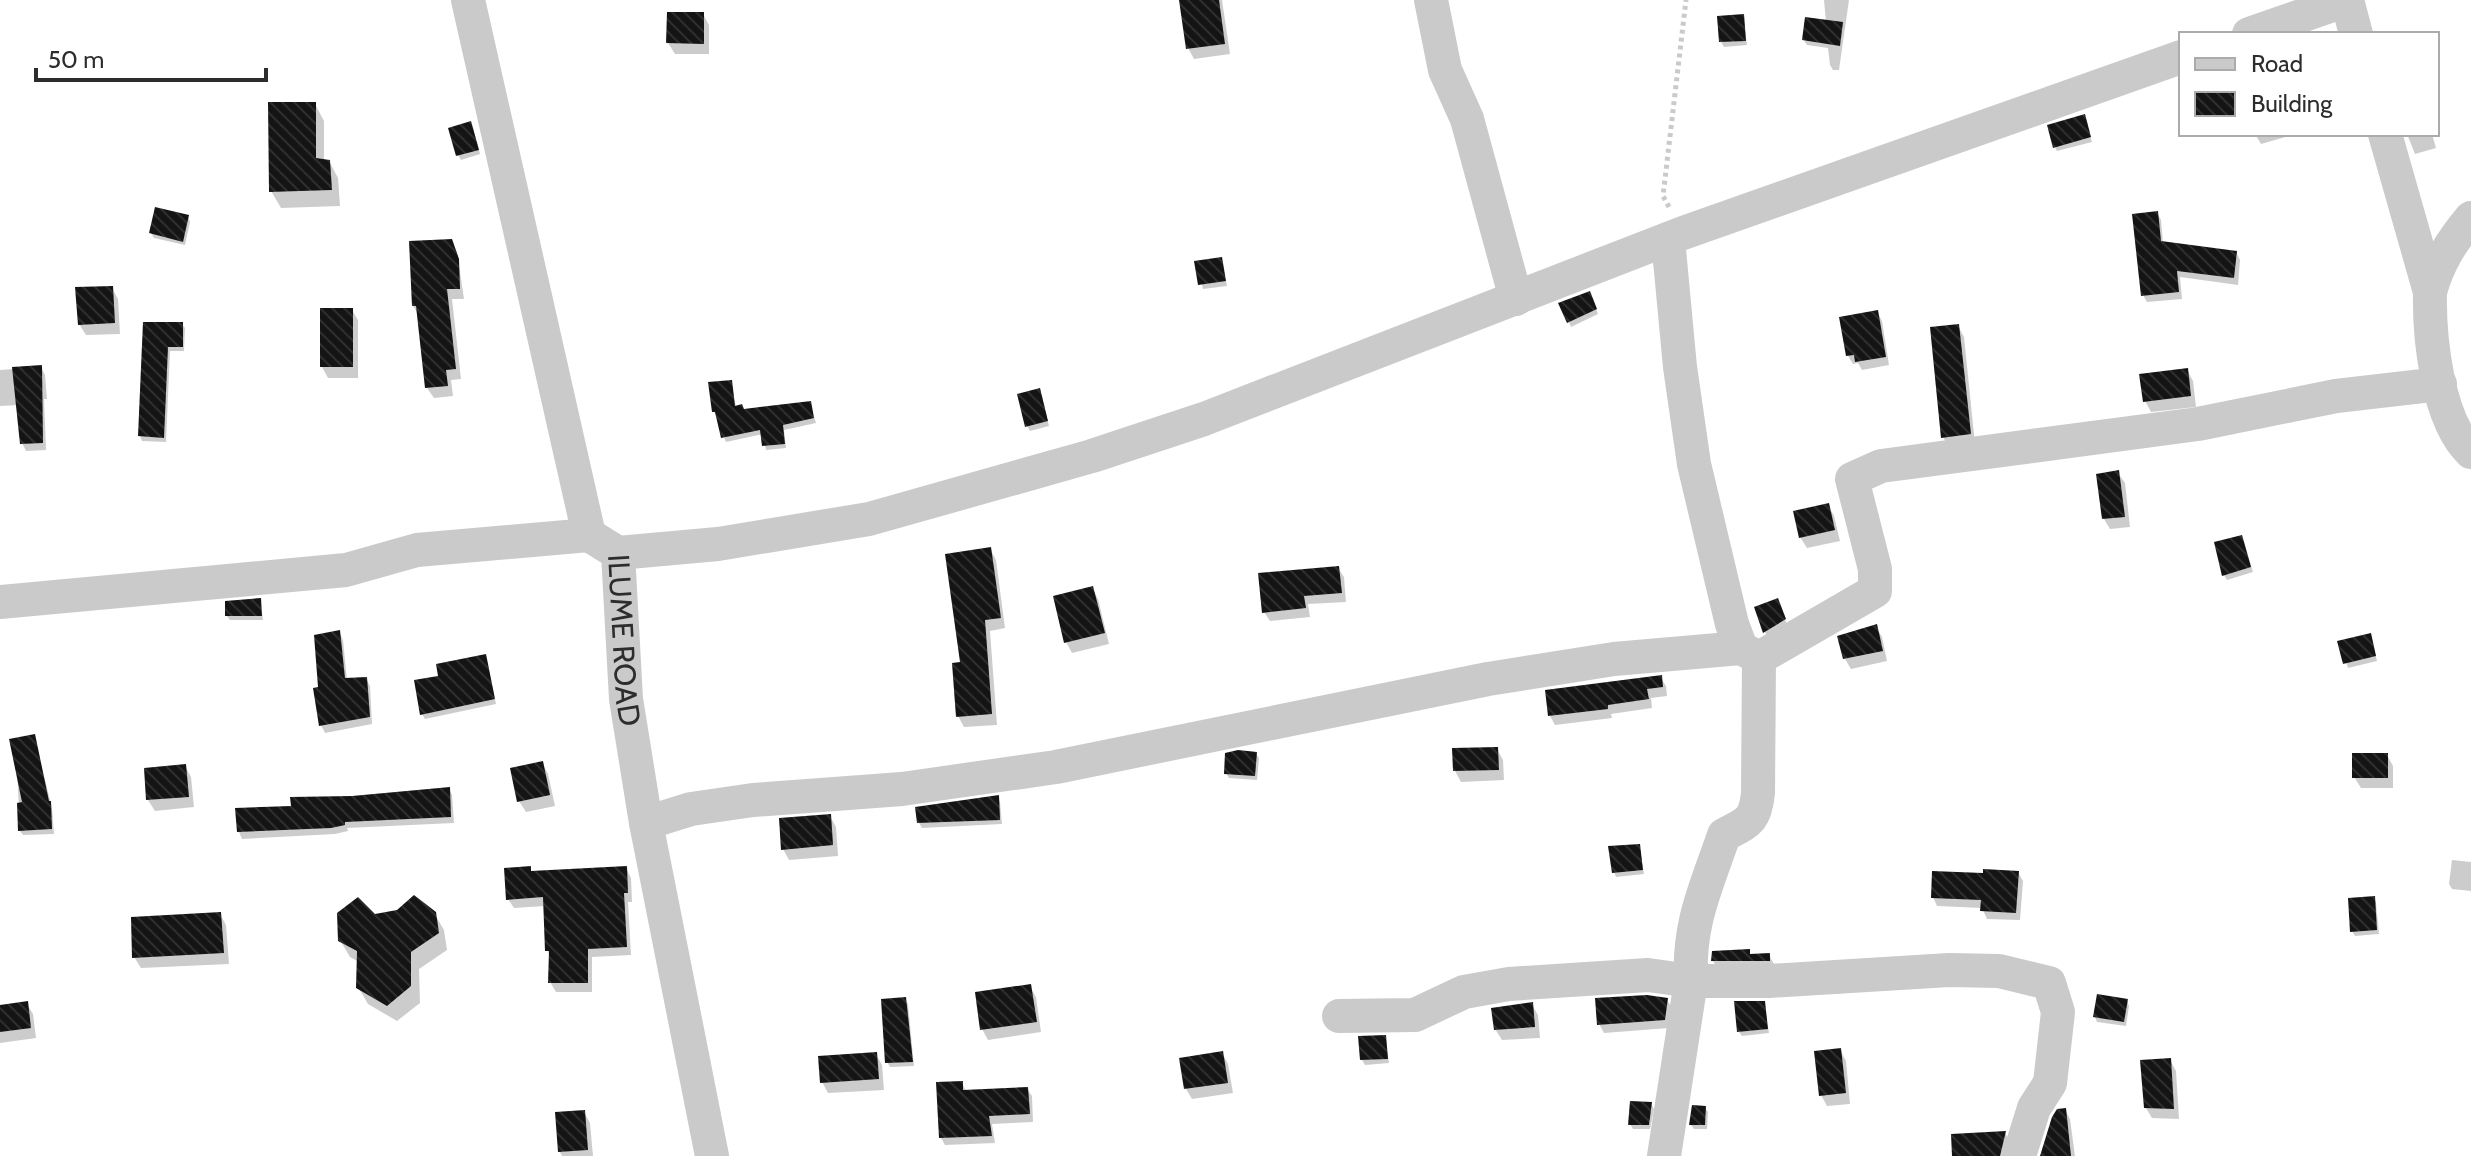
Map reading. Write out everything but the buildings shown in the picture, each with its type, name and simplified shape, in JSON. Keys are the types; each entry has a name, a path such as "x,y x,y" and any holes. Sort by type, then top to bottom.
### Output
{"street":[{"name":"ILUME ROAD","path":"468,0 589,535 618,553 626,699 646,823 712,1156"},
{"path":"1431,0 1445,70 1467,119 1516,299"},
{"path":"2255,32 2347,0 2355,32"},
{"path":"618,553 718,544 869,519 1077,460 1204,419 1675,236 2179,58"},
{"path":"2386,136 2430,292"},
{"path":"2471,218 2438,264 2430,292 2429,329 2434,368 2454,423 2464,445 2471,452"},
{"path":"1664,1156 1691,981 1690,958 1696,910 1724,835 1751,821 1756,811 1758,793 1750,653 1732,624 1694,464 1680,367 1675,236"},
{"path":"646,823 691,809 753,800 902,789 1056,767 1488,679 1614,659 1750,653 1875,591 1875,569 1852,479 1881,466 2198,424 2336,396 2440,384"},
{"path":"0,602 346,570 417,550 589,535"},
{"path":"1339,1016 1415,1015 1464,992 1509,984 1648,975 1691,981 1769,981 1949,970 1999,971 2049,983 2058,1012 2050,1083 2034,1108 2019,1156"}],"path":[{"path":"1675,236 1663,196 1686,0"}]}
